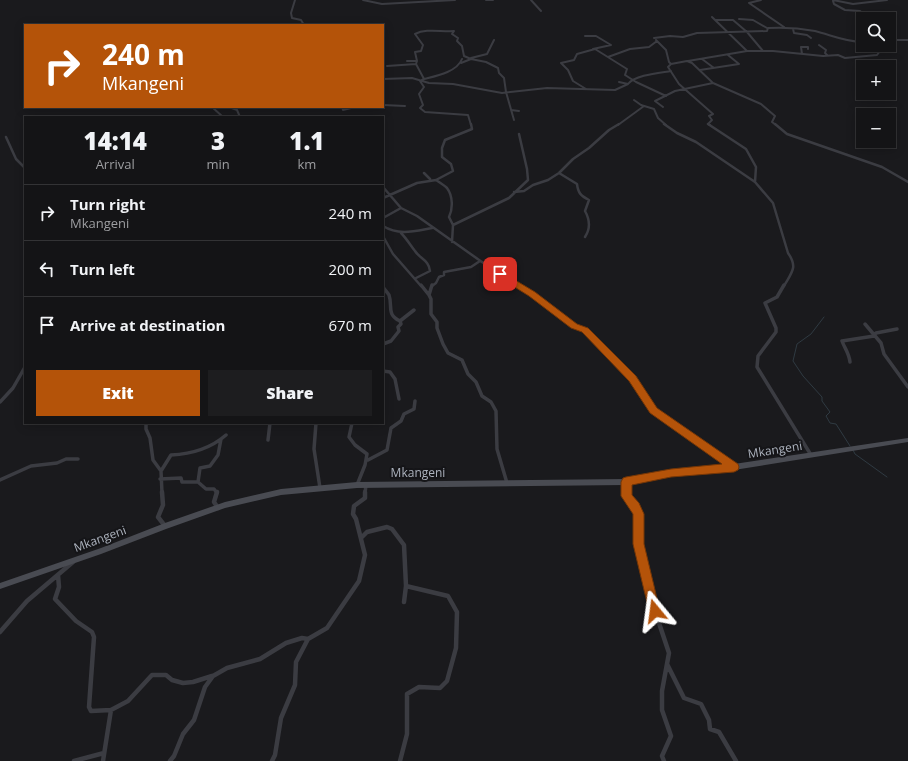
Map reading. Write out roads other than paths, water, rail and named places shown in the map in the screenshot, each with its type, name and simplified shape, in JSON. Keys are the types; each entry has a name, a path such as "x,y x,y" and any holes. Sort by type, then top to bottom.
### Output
{"street":[{"path":"296,0 291,13 292,18 301,20 303,24"},
{"path":"363,0 382,4 455,0"},
{"path":"486,0 493,0"},
{"path":"531,0 540,11"},
{"path":"761,0 749,3 784,27"},
{"path":"861,12 845,10 834,4 832,1 854,4 887,0"},
{"path":"712,17 746,51"},
{"path":"739,18 754,19 768,28"},
{"path":"715,20 733,20 747,32 763,51"},
{"path":"671,64 669,62 666,50 654,38 670,36 683,37 697,33 767,31 768,28 784,27 819,32 848,41 856,42"},
{"path":"793,28 794,33 807,35 811,38"},
{"path":"424,80 415,52 420,50 423,45 415,34 422,30 440,32 454,31 452,35 458,38 457,41 462,46 464,56 486,62 497,67 504,78 506,92 514,120"},
{"path":"585,36 596,36 611,45 577,54 574,60 561,63 568,70 573,81 586,89"},
{"path":"420,81 439,75 461,63 487,54 494,40"},
{"path":"897,40 908,40"},
{"path":"608,57 630,49 649,47 657,41"},
{"path":"819,45 826,50 825,53 827,55"},
{"path":"802,54 801,47 808,47 808,49"},
{"path":"592,49 595,49 626,68 625,75 666,96"},
{"path":"671,64 746,51 773,50 802,54 838,55 845,58 877,55 879,52"},
{"path":"700,70 739,64 728,55"},
{"path":"461,63 462,59"},
{"path":"702,59 714,68"},
{"path":"687,61 694,64 713,83 761,104 775,116 772,122 784,132 833,151 882,167 908,182"},
{"path":"407,62 417,62"},
{"path":"387,66 417,62"},
{"path":"671,64 668,67 678,84 713,114 709,116 712,120 708,124 746,149 756,167 755,182"},
{"path":"384,79 412,78 420,81 458,85 502,93 547,88 615,90 628,84 632,79 671,71"},
{"path":"420,81 424,87 419,94 423,105 420,108 422,110 467,114 472,129 445,140 442,148 442,157 451,164 453,171 436,180"},
{"path":"619,82 628,84"},
{"path":"663,107 655,101 675,91 713,83"},
{"path":"634,100 644,106 654,109 660,120 672,130 696,142 755,182 773,203 788,253 793,260 794,269 777,297 765,303 776,328 776,332 758,356 757,367 811,455"},
{"path":"384,104 405,106"},
{"path":"514,192 524,191 533,185 548,180 559,173 573,159 589,148 609,130 615,128 644,106"},
{"path":"213,108 221,116"},
{"path":"342,108 343,110 352,108"},
{"path":"511,110 519,111"},
{"path":"453,225 509,198 528,180 528,172 522,152 519,134"},
{"path":"6,137 16,159 24,167"},
{"path":"424,173 430,179"},
{"path":"559,173 577,184 578,191 582,198 589,200 585,211 588,216 589,225 588,232 585,237"},
{"path":"384,198 422,181 430,179 436,180 447,188 449,192 453,210 449,217 453,225 452,242"},
{"path":"384,188 402,208 417,216 480,261 532,294 574,326 585,330 632,378 653,411 734,467"},
{"path":"384,217 402,208"},
{"path":"384,227 386,229 401,233 432,228"},
{"path":"401,233 413,249 426,260 430,268 430,271 416,278"},
{"path":"384,238 387,246 404,268 416,278 429,295 431,299 431,314 437,322 437,328 448,353 462,360 468,374 476,382 482,396 490,402 496,411 497,449 507,483"},
{"path":"429,295 432,285 436,283 439,277 444,275 444,272 472,267 480,261"},
{"path":"384,288 389,296 389,308 394,318 400,321"},
{"path":"384,344 391,342 399,331 398,327 401,324 400,321 414,310"},
{"path":"865,324 881,343 884,354 908,387"},
{"path":"850,362 849,353 844,347 842,341 874,336 876,333 897,328"},
{"path":"0,402 14,388 24,369"},
{"path":"384,371 390,372 394,378 399,399"},
{"path":"357,485 362,470 368,460 387,450 391,428 402,421 404,414 414,409 415,401"},
{"path":"146,424 147,435 150,438 153,464 161,471"},
{"path":"268,440 270,424"},
{"path":"316,424 314,449 320,488"},
{"path":"352,424 349,437 355,445 367,454 368,460"},
{"path":"165,526 158,517 159,510 163,504 160,480 161,471 171,455 195,453 210,448 216,441 226,435"},
{"path":"198,482 200,468 210,466 218,456 221,439"},
{"name":"Mkangeni","path":"0,586 165,526 218,508 270,494 357,485 626,482 671,473 734,467 908,440"},
{"path":"0,480 17,471 31,466 57,463 66,459 78,459"},
{"path":"160,480 178,477 181,478 182,482 198,482 206,489 214,489 217,492 214,502 218,508"},
{"path":"626,482 626,496 635,506 639,514 639,544 649,592 669,653 664,671 662,710 671,736 662,756 664,761"},
{"path":"272,761 275,755 281,718 295,685 296,662 308,639 328,628 359,581 365,555 356,519 353,514 354,506 365,498 366,485"},
{"path":"361,538 367,532 387,527 392,529 404,545 406,586 403,594 404,602"},
{"path":"0,632 27,601 74,560"},
{"path":"58,575 59,586 54,599 76,621 92,632 94,637 90,709 95,712 111,710 128,701 152,675 166,675 173,681 181,684 203,680 232,667 268,656 277,648 296,640 302,638 308,639"},
{"path":"400,761 407,734 408,694 419,687 440,688 447,681 456,648 457,612 448,596 406,586"},
{"path":"667,664 684,698 701,704 709,720 710,729 718,732 736,761"},
{"path":"170,761 175,756 183,733 190,726 196,716 202,693 208,681 214,675"},
{"path":"103,761 111,710"},
{"path":"74,761 104,753"}],"waterway":[{"path":"824,317 811,334 797,344 793,361 803,376 822,397 822,401 830,412 826,416 830,423 836,424 850,446"},
{"path":"853,450 855,454 887,477"}]}
